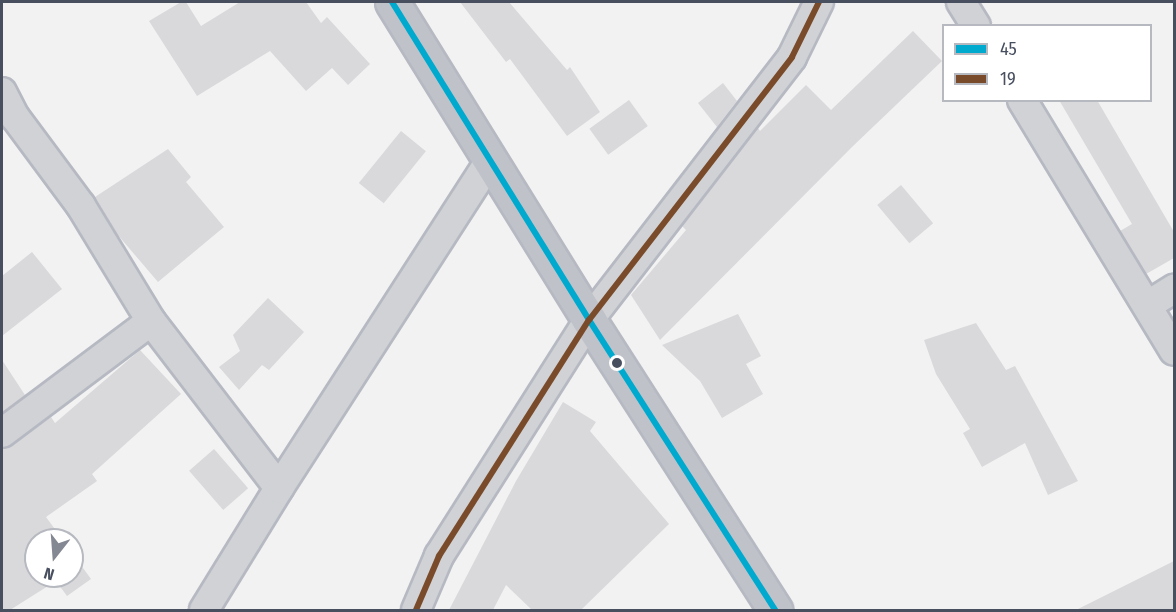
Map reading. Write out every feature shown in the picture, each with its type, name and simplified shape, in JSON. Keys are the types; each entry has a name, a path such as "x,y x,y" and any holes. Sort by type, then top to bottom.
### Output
{"highway":[{"path":"392,2 589,320 775,610"}],"street":[{"path":"416,610 439,556 589,320 792,57 819,2"},
{"path":"961,2 975,24"},
{"path":"2,92 8,121 81,206 151,321 279,488"},
{"path":"1023,102 1174,351"},
{"path":"204,610 279,488 490,160"},
{"path":"1148,305 1174,289"},
{"path":"2,433 151,321"}],"building":[{"path":"181,2 186,2 201,26 240,2 306,2 321,23 327,17 370,64 348,85 332,68 306,91 270,51 197,96 149,21"},
{"path":"460,2 509,2 567,70 570,67 600,112 567,136 510,59 506,62"},
{"path":"913,31 942,61 852,147 660,340 631,295 686,230 682,226 758,128 760,131 806,85 831,110"},
{"path":"723,83 737,101 717,127 698,103"},
{"path":"629,100 648,126 608,155 589,129"},
{"path":"1060,102 1098,102 1174,232 1174,258 1146,274 1120,231 1132,224"},
{"path":"401,131 426,151 384,203 359,183"},
{"path":"168,149 191,177 186,182 224,227 158,282 117,234 95,197"},
{"path":"901,185 933,223 909,243 877,205"},
{"path":"32,252 62,289 2,336 2,276"},
{"path":"268,298 304,332 269,370 262,365 239,390 219,367 240,351 233,335"},
{"path":"738,314 761,356 746,364 763,394 722,418 700,381 662,345"},
{"path":"976,323 1006,370 1015,366 1078,481 1048,495 1025,443 982,467 963,433 970,429 936,374 924,340"},
{"path":"140,350 181,394 92,474 97,481 46,517 54,528 24,528 24,588 45,588 10,610 2,610 2,449 12,446 51,417 55,423"},
{"path":"2,360 25,395 2,413"},
{"path":"563,402 596,422 590,431 669,524 581,610 532,610 506,585 493,610 449,610 516,481"},
{"path":"214,449 248,488 223,510 189,471"},
{"path":"1174,561 1174,610 1076,610"},
{"path":"84,569 91,579 84,584"},
{"path":"61,588 78,588 67,596"}],"transit line":[{"name":"45","path":"392,2 589,320 775,610"},
{"name":"19","path":"416,610 439,556 589,320 792,57 819,2"}]}
